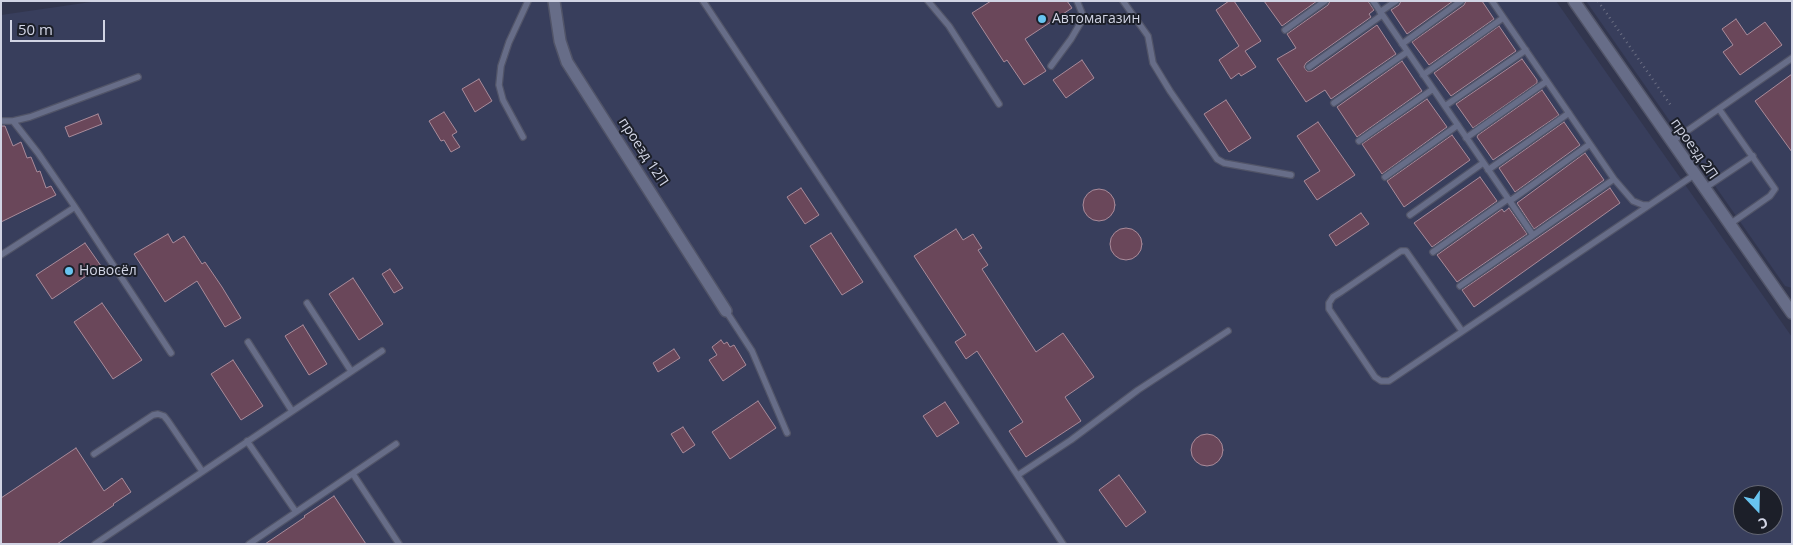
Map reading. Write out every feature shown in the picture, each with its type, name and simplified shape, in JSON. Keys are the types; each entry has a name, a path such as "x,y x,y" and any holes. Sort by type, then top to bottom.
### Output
{"street":[{"name":"проезд 12П","path":"554,1 560,41 567,62 726,311"},
{"name":"проезд 2П","path":"1574,1 1792,313"}],"lane":[{"path":"523,137 503,100 499,84 501,66 509,42 528,1"},
{"path":"704,1 1064,544"},
{"path":"928,1 949,26 999,104"},
{"path":"1051,66 1082,22 1082,13 1077,1"},
{"path":"1123,1 1148,36 1153,63 1217,159 1224,163 1290,175"},
{"path":"1285,30 1325,1"},
{"path":"1373,1 1533,235"},
{"path":"1310,67 1396,1"},
{"path":"1402,44 1461,1"},
{"path":"1492,1 1614,179 1634,201 1649,206"},
{"path":"1423,75 1504,18"},
{"path":"1445,106 1526,50"},
{"path":"1334,103 1408,52"},
{"path":"1671,142 1792,58"},
{"path":"1,122 30,117 138,77"},
{"path":"1466,138 1547,81"},
{"path":"1359,140 1433,89"},
{"path":"1719,109 1775,189 1770,196 1729,225"},
{"path":"1488,170 1569,113"},
{"path":"13,121 75,207 171,353"},
{"path":"1385,177 1458,125"},
{"path":"1433,252 1590,144"},
{"path":"1704,189 1753,156"},
{"path":"1410,215 1483,162"},
{"path":"1462,331 1406,251 1401,251 1371,271 1333,297 1329,303 1329,308 1375,377 1381,381 1389,380 1649,206 1694,175"},
{"path":"1460,286 1614,179"},
{"path":"1,255 75,207"},
{"path":"307,303 351,371"},
{"path":"726,311 752,351 787,433"},
{"path":"1018,475 1071,440 1138,390 1228,331"},
{"path":"248,342 292,411"},
{"path":"95,544 382,351"},
{"path":"94,454 153,415 158,414 168,420 202,471"},
{"path":"247,441 296,512"},
{"path":"249,544 396,444"},
{"path":"353,474 398,544"}],"path":[{"path":"1598,1 1672,107"}],"shaded area":[{"path":"98,1 1556,1 1792,337 1792,544 1,544 1,15"},
{"path":"1586,1 1792,1 1792,288 1785,286"}],"building":[{"path":"991,1 1067,1 1072,8 1025,39 1046,71 1024,85 1007,60 1004,62 972,13"},
{"path":"1229,1 1234,1 1261,41 1245,51 1256,67 1241,76 1239,73 1231,79 1219,60 1239,46 1216,10"},
{"path":"1264,1 1317,1 1282,26"},
{"path":"1330,1 1368,1 1374,10 1369,14 1371,17 1306,63 1304,67 1307,71 1312,71 1377,25 1396,54 1331,99 1325,90 1306,102 1277,59 1296,48 1287,34 1328,5"},
{"path":"1401,1 1453,1 1407,34 1391,10 1399,5"},
{"path":"1466,1 1482,1 1494,19 1429,65 1412,42 1464,5"},
{"path":"1736,19 1747,35 1765,22 1782,45 1740,75 1723,52 1733,45 1722,29"},
{"path":"1499,26 1516,51 1451,96 1434,73"},
{"path":"1522,59 1537,80 1537,83 1473,128 1456,104"},
{"path":"1082,60 1094,78 1066,98 1053,80"},
{"path":"1402,61 1422,91 1357,137 1337,107"},
{"path":"1792,74 1792,152 1755,101"},
{"path":"479,79 492,101 475,112 462,89"},
{"path":"1542,90 1559,115 1493,160 1477,137 1478,135"},
{"path":"1427,99 1447,127 1382,174 1362,144"},
{"path":"1226,100 1251,138 1229,152 1204,114"},
{"path":"444,112 457,132 452,135 460,147 451,152 444,140 441,141 429,121"},
{"path":"98,114 102,124 69,137 65,127"},
{"path":"1318,122 1355,175 1317,200 1304,181 1320,171 1297,136"},
{"path":"1564,122 1580,145 1515,192 1499,168"},
{"path":"1,126 5,126 13,146 21,142 27,158 31,157 37,172 40,171 46,188 51,186 56,195 1,222"},
{"path":"1452,135 1470,160 1404,207 1387,181"},
{"path":"1585,153 1604,180 1534,229 1517,203"},
{"path":"1480,177 1497,201 1432,247 1414,223"},
{"path":"801,188 819,215 805,224 787,197"},
{"path":"1610,188 1620,203 1474,307 1462,290"},
{"path":"1099,189 1105,190 1110,194 1114,199 1114,211 1110,216 1105,220 1099,221 1093,220 1088,216 1084,211 1083,205 1084,199 1088,194 1093,190"},
{"path":"1509,208 1527,234 1457,282 1437,255 1502,209 1504,212"},
{"path":"1361,213 1369,224 1336,246 1329,235"},
{"path":"1126,228 1132,229 1137,233 1141,238 1141,250 1137,255 1132,259 1126,260 1120,259 1115,255 1111,250 1110,244 1111,238 1115,233 1120,229"},
{"path":"956,229 963,240 973,234 982,248 978,250 988,265 982,269 1036,352 1063,333 1094,377 1065,397 1081,421 1026,457 1009,431 1023,422 977,351 966,359 955,342 966,335 914,256"},
{"path":"831,233 863,282 842,295 810,246"},
{"path":"168,234 173,243 184,236 202,264 205,262 241,318 225,327 197,281 165,302 134,254"},
{"name":"Новосёл","path":"85,243 101,266 52,299 36,275"},
{"path":"390,269 403,288 394,293 382,274"},
{"path":"353,278 383,324 359,340 329,294"},
{"path":"102,303 142,360 113,379 74,322"},
{"path":"303,325 327,364 309,375 285,336"},
{"path":"721,340 724,344 727,342 730,347 734,345 746,365 723,381 709,360 717,355 712,347"},
{"path":"674,349 680,358 658,372 653,363"},
{"path":"233,360 263,406 241,420 211,374"},
{"path":"758,401 776,428 730,459 712,432"},
{"path":"945,402 959,423 937,437 923,416"},
{"path":"683,427 695,445 683,453 671,434"},
{"path":"1207,434 1213,435 1218,439 1222,444 1222,456 1218,461 1213,465 1207,466 1201,465 1196,461 1192,456 1191,450 1192,444 1196,439 1201,435"},
{"path":"76,448 104,491 122,478 131,492 57,544 1,544 1,498"},
{"path":"1119,475 1146,512 1126,527 1099,490"},
{"path":"334,496 366,544 265,544 304,516"}],"place":[{"name":"Автомагазин","path":"1042,19"},
{"name":"Новосёл","path":"69,271"}]}
